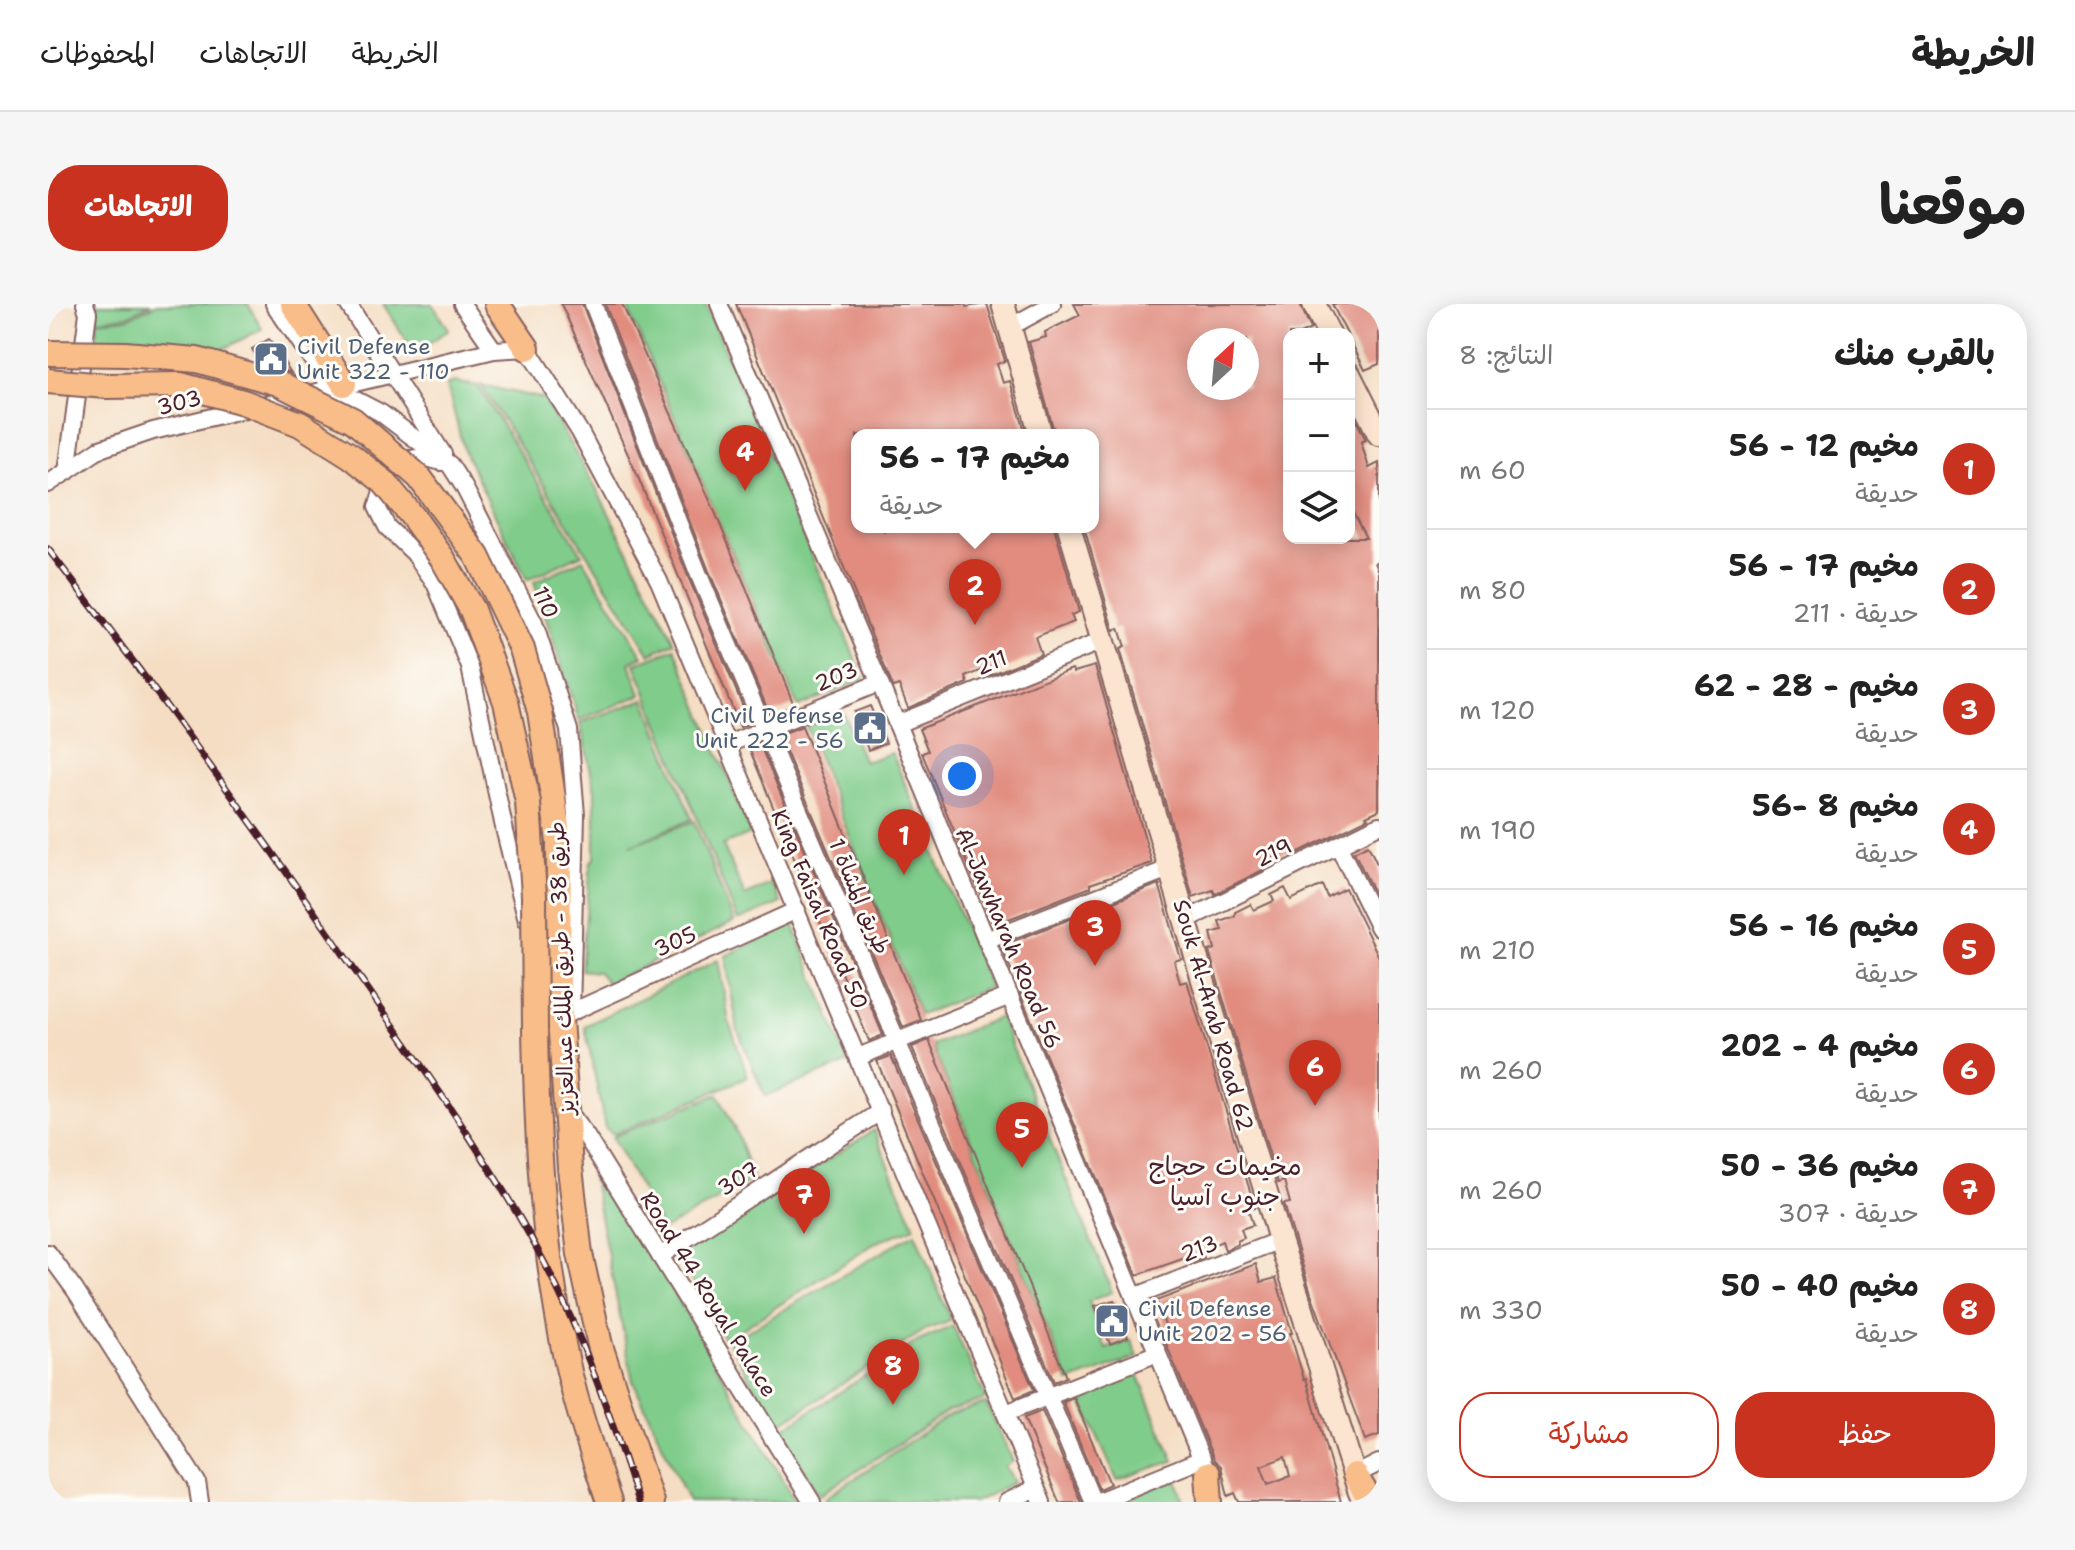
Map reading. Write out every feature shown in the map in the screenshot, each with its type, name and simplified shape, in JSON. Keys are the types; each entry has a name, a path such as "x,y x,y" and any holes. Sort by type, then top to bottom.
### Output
{"main road":[{"path":"293,304 338,386"},
{"path":"497,304 527,348"},
{"path":"1003,304 1039,429"},
{"path":"1314,304 1326,328"},
{"name":"طريق 38 - طريق الملك عبدالعزيز","path":"48,353 125,354 197,360 278,383 353,420 419,477 477,556 522,649 540,712 559,842 558,989 566,1014 567,1111 580,1254 600,1345 651,1502"},
{"name":"طريق 38 - طريق الملك عبدالعزيز","path":"48,381 106,386 181,385 243,402 300,424 351,456 384,482 443,559 472,610 506,702 528,802 538,1150 547,1238 561,1334 582,1424 609,1502"},
{"path":"1355,381 1371,400 1379,434"},
{"name":"Souk Al-Arab Road 62","path":"1071,533 1280,1240 1363,1502"},
{"path":"1205,1467 1210,1502"},
{"path":"1355,1475 1371,1502"}],"street":[{"path":"67,472 88,313 85,304"},
{"name":"110","path":"274,304 338,386 381,413 450,465 534,623 569,730 576,815 566,1014"},
{"path":"348,304 450,465"},
{"path":"462,304 494,350"},
{"name":"طريق المشاة 1","path":"593,304 699,575 1095,1502"},
{"name":"Al-Jawharah Road 56","path":"719,304 897,724 1219,1502"},
{"path":"1010,327 1052,304"},
{"name":"303","path":"48,484 100,449 153,431 494,350 527,348"},
{"name":"King Faisal Road 50","path":"527,348 580,432 659,581 1039,1495"},
{"path":"450,465 427,457 411,457 388,475 377,507 387,527 414,553 435,583 470,667 505,832 534,946"},
{"name":"211","path":"897,724 1102,641"},
{"name":"203","path":"728,744 879,683"},
{"name":"219","path":"1186,920 1379,825"},
{"path":"1338,845 1379,928"},
{"path":"986,940 1171,868"},
{"name":"305","path":"566,1014 797,910"},
{"path":"858,1057 1010,996"},
{"name":"Road 44 Royal Palace","path":"567,1111 586,1136 812,1502"},
{"name":"307","path":"660,1256 881,1111"},
{"name":"213","path":"1134,1297 1280,1240"},
{"path":"48,1253 75,1290 197,1482 200,1502"},
{"path":"1006,1413 1158,1353"},
{"path":"1355,1475 1379,1463"},
{"path":"1095,1502 1205,1467"},
{"path":"1007,1502 1039,1495"}],"green space":[{"path":"95,304 151,304 127,316 98,320"},
{"path":"157,304 248,304 262,329 215,353 96,344 97,321 128,318"},
{"path":"383,304 432,304 449,329 415,353"},
{"path":"626,304 705,304 864,679 798,707"},
{"path":"454,382 478,386 582,554 527,580 464,451 447,385"},
{"path":"481,385 544,399 598,492 675,642 650,654"},
{"path":"583,559 643,656 630,663 641,695 579,720 534,582"},
{"path":"675,648 751,834 723,845 745,896 772,883 781,903 738,921 635,664"},
{"path":"645,699 692,819 631,845 694,821 734,922 608,984 598,972 581,970 591,861 595,859 595,790 580,723"},
{"path":"843,712 864,762 892,753 990,987 920,1015 806,726"},
{"path":"793,924 848,1063 765,1096 738,1031 725,956"},
{"path":"718,960 729,1022 748,1077 614,1134 605,1128 585,1026"},
{"path":"1000,1017 1112,1292 1089,1301 1106,1349 1131,1340 1138,1357 1069,1382 932,1045"},
{"path":"718,1094 738,1136 753,1180 663,1230 612,1137"},
{"path":"874,1130 915,1227 877,1242 725,1340 679,1256"},
{"path":"592,1176 651,1253 796,1502 689,1502 633,1381"},
{"path":"915,1233 951,1321 925,1330 777,1426 729,1342"},
{"path":"953,1326 986,1399 948,1411 820,1495 780,1431 917,1342"},
{"path":"1136,1369 1174,1461 1117,1480 1079,1395"},
{"path":"986,1403 1013,1461 1005,1466 1014,1482 975,1502 826,1502 824,1499 949,1415"},
{"path":"1176,1477 1184,1502 1119,1500"}],"building":[{"path":"561,304 582,304 689,579 750,723 740,727 638,477"},
{"path":"605,304 622,304 715,512 794,705 770,715 709,571"},
{"path":"736,304 965,304 966,307 987,304 1005,361 997,364 1003,383 1010,381 1024,429 851,429 851,533 1056,533 1079,612 1071,615 1074,622 1035,637 1041,654 990,675 987,668 966,677 968,683 908,708 899,685 893,687"},
{"path":"1074,304 1300,304 1311,328 1283,328 1283,544 1355,544 1355,538 1366,538 1355,517 1355,417 1366,440 1361,442 1369,468 1379,463 1379,561 1375,563 1379,571 1379,810 1293,855 1290,850 1267,862 1269,867 1215,894 1213,890 1193,897 1120,649 1125,647 1119,628 1114,630 1086,533 1099,533 1099,429 1053,429 1029,342 1046,337 1045,332 1080,315"},
{"path":"1332,304 1379,304 1379,364 1365,370 1355,350 1355,328 1344,328"},
{"name":"Civil Defense Unit 322 - 110","path":"269,339 291,373 261,363 252,349"},
{"path":"1095,666 1152,863 1090,884 1091,887 993,925 922,753 928,751 919,729 1072,669 1074,672"},
{"name":"Civil Defense Unit 222 - 56","path":"870,706 886,743 868,750 854,712"},
{"path":"802,726 921,1020 903,1027 779,735"},
{"path":"759,743 883,1035 869,1041 749,748"},
{"path":"1368,845 1379,868 1379,903 1354,852"},
{"path":"1159,884 1181,959 1174,961 1180,983 1187,981 1255,1208 1248,1210 1253,1225 1241,1229 1244,1238 1237,1241 1238,1244 1225,1250 1222,1241 1201,1250 1204,1258 1190,1263 1188,1257 1137,1275 1020,993 1027,990 1018,970 1012,972 1001,946"},
{"path":"1322,885 1327,897 1345,888 1379,957 1379,1435 1365,1440 1311,1293 1284,1204 1290,1203 1284,1181 1278,1183 1209,951 1215,949 1211,933 1222,930 1219,921 1235,916 1235,912 1251,904 1254,910 1274,901 1271,895 1285,888 1291,900"},
{"path":"929,1040 1066,1377 1054,1382 912,1047"},
{"path":"891,1056 1034,1390 1015,1398 877,1061"},
{"path":"1256,1264 1261,1282 1276,1278 1341,1502 1239,1502 1235,1493 1228,1496 1221,1466 1214,1460 1160,1329 1166,1327 1156,1301","holes":["1285,1457 1290,1476 1268,1484 1261,1466"]},
{"name":"Civil Defense Unit 202 - 56","path":"1114,1300 1128,1337 1110,1344 1095,1306"},
{"path":"1074,1398 1110,1484 1099,1489 1063,1402"},
{"path":"1042,1411 1081,1502 1059,1502 1024,1418"}],"railway":[{"path":"48,549 272,852 498,1181 543,1260 571,1318 607,1409 638,1502"}],"place":[{"name":"Civil Defense Unit 322 - 110","path":"271,359"},
{"name":"مخيم 8 -56","path":"745,491"},
{"name":"مخيم 17 - 56","path":"975,625"},
{"name":"Civil Defense Unit 222 - 56","path":"870,728"},
{"name":"مخيم 12 - 56","path":"904,875"},
{"name":"مخيم - 28 - 62","path":"1095,966"},
{"name":"مخيم 4 - 202","path":"1315,1106"},
{"name":"مخيم 16 - 56","path":"1022,1168"},
{"name":"مخيم 36 - 50","path":"804,1234"},
{"name":"Civil Defense Unit 202 - 56","path":"1112,1321"},
{"name":"مخيم 40 - 50","path":"893,1405"}],"district":[{"name":"مخيمات حجاج جنوب آسيا","path":"1225,1181"}]}
